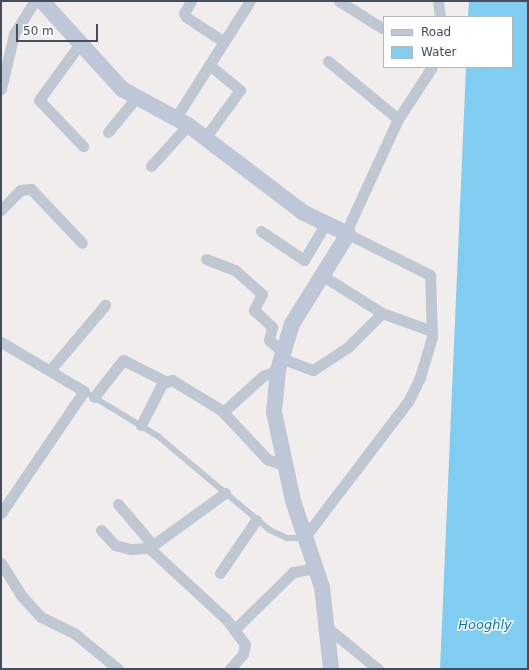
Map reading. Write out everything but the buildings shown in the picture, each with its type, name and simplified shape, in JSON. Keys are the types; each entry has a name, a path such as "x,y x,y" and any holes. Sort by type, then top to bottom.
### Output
{"street":[{"path":"1,89 14,34 35,1"},
{"path":"42,1 79,45 122,89 182,122 304,213 430,275 432,331 420,377 409,400 304,538"},
{"path":"191,1 184,13 186,17 224,42"},
{"path":"151,166 182,122 209,65 250,1"},
{"path":"339,1 382,28"},
{"path":"438,1 440,16"},
{"path":"79,45 39,100 83,146"},
{"path":"328,61 398,119"},
{"path":"205,138 240,90 209,65"},
{"path":"331,669 324,625 324,594 304,538 285,466 274,412 281,360 292,324 323,276 347,233 398,119 431,68"},
{"path":"108,132 137,97"},
{"path":"1,210 20,190 31,189 82,243"},
{"path":"261,231 304,260 326,223"},
{"path":"206,259 235,270 262,294 254,310 272,327 269,340 281,360 313,370 352,343 382,313"},
{"path":"323,276 382,313 432,331"},
{"path":"51,369 105,305"},
{"path":"1,342 51,369 89,394"},
{"path":"1,513 89,394 122,360 165,381 172,380 223,412 267,459 285,466"},
{"path":"223,412 281,360"},
{"path":"141,425 165,381"},
{"path":"101,530 115,545 130,549 151,547 225,493"},
{"path":"118,504 151,547 234,630 246,647 230,669"},
{"path":"220,573 256,520"},
{"path":"1,563 22,597 42,617 74,633 118,669"},
{"path":"234,630 294,572 315,568"},
{"path":"324,625 378,669"}],"lane":[{"path":"89,394 141,425 256,520 278,535 304,538"}],"water":[{"name":"Hooghly","path":"469,1 528,1 528,669 440,669 466,68 513,68 513,16 468,16"}]}
